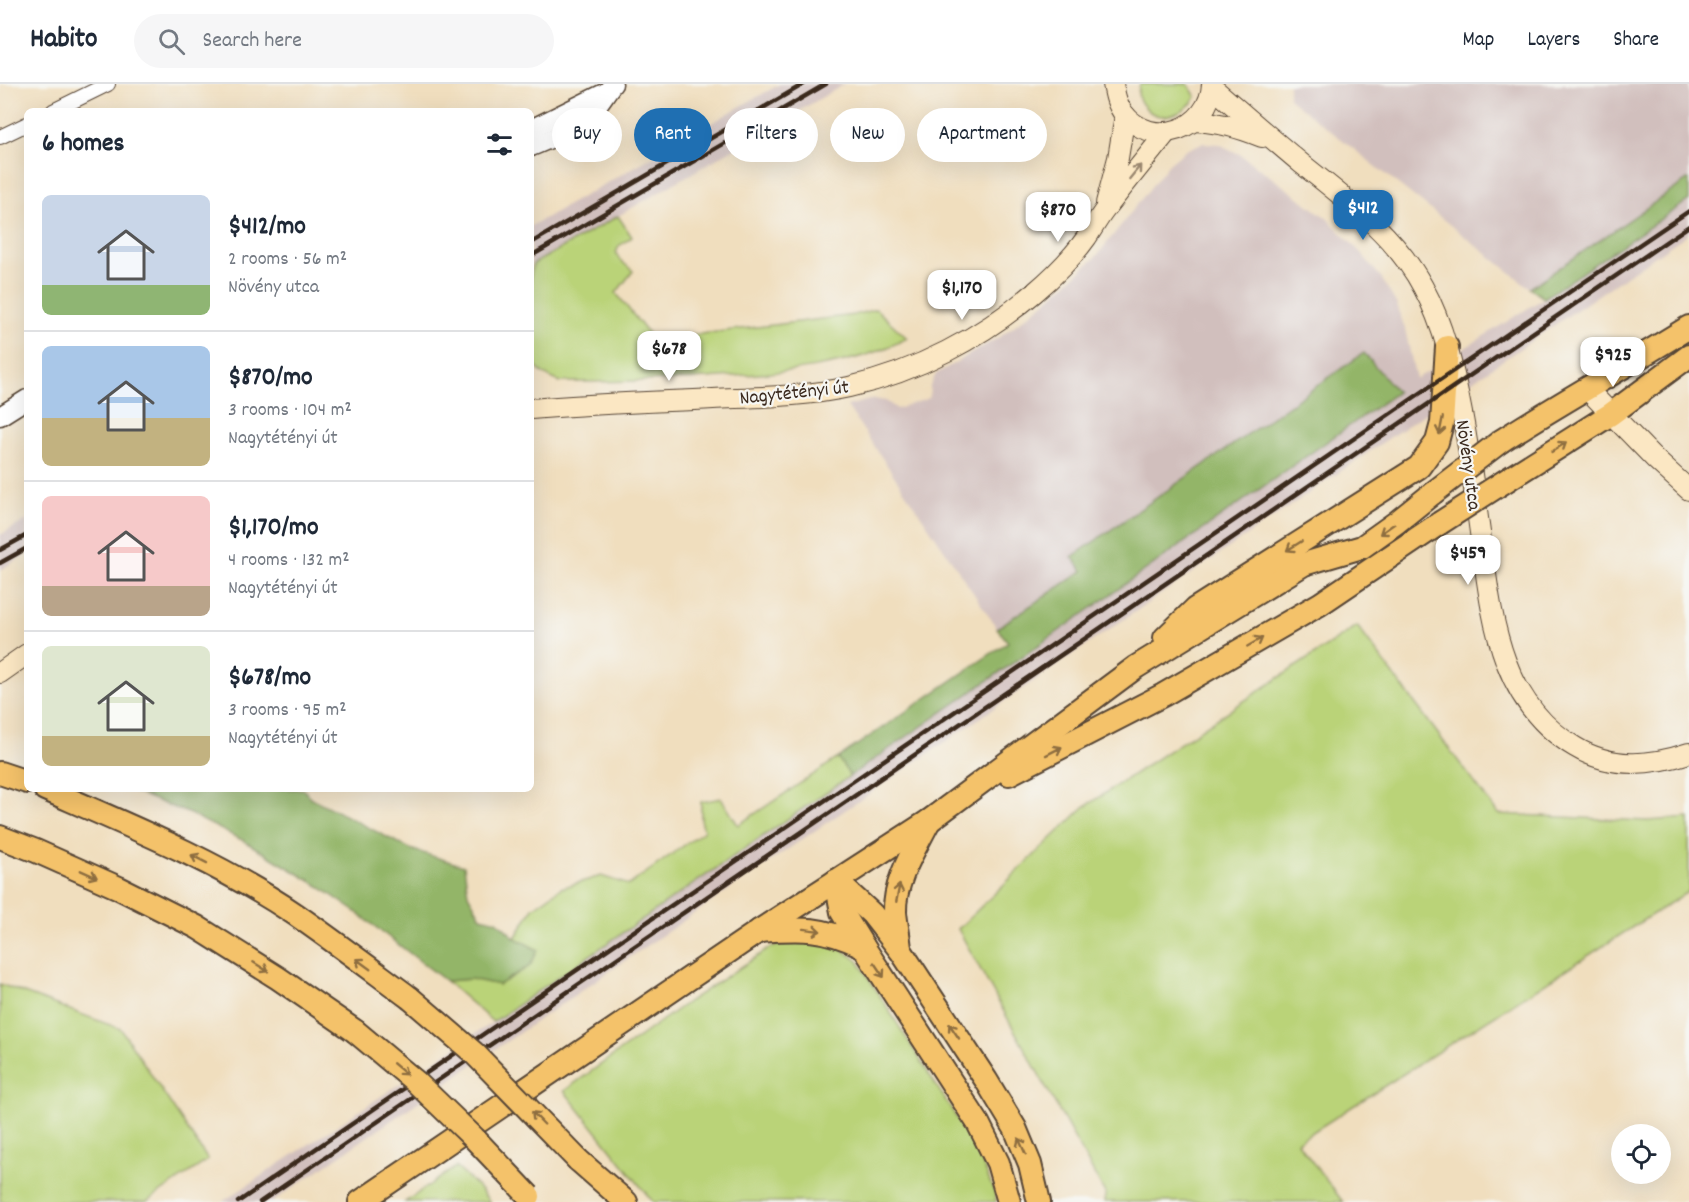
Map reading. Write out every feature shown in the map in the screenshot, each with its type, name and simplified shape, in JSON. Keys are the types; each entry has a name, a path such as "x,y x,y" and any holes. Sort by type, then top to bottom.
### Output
{"main road":[{"path":"1113,84 1116,100 1125,114 1137,125 1151,131 1167,132"},
{"name":"Növény utca","path":"1167,132 1181,129 1195,121 1207,106 1212,86 1389,239 1423,286 1447,347 1462,413 1491,610 1499,643 1509,670 1523,696 1538,717 1561,739 1598,759 1624,764 1651,763 1689,753"},
{"name":"Nagytétényi út","path":"1103,212 1118,158 1125,114"},
{"name":"Növény utca","path":"1195,121 1233,126 1274,141"},
{"name":"Nagytétényi út","path":"534,409 810,393 848,387 902,371 928,360 1003,317 1035,293 1087,237 1103,212 1167,132"},
{"path":"360,1202 759,931 938,814 1137,667 1305,564 1362,547 1501,441 1689,327"},
{"path":"1137,667 1195,609 1419,467 1437,442 1442,423 1447,347"},
{"path":"900,951 895,912 898,889 907,864 938,814 1163,695 1320,604 1440,523 1611,414 1689,356"},
{"path":"1587,388 1654,459 1689,490"},
{"path":"0,674 24,656"},
{"path":"0,773 24,781"},
{"path":"52,792 160,840 243,882 294,914 410,998 474,1053 578,1160 614,1202"},
{"path":"0,837 119,888 197,927 278,978 355,1031 416,1082 474,1138 531,1199"},
{"path":"836,881 842,912 978,1123 998,1163 1009,1202"},
{"path":"836,881 873,914 986,1080 1015,1128 1030,1164 1039,1202"},
{"path":"759,931 798,928 827,932 863,946"},
{"path":"578,1160 626,1202"}],"street":[{"path":"59,108 108,84"},
{"path":"534,127 610,87"},
{"path":"534,146 562,134 578,124 596,108 610,87"},
{"path":"0,137 24,125"},
{"path":"0,416 24,401"}],"shaded area":[{"path":"780,84 845,84 804,108 738,108"},
{"path":"1289,84 1689,84 1689,179 1530,288 1289,98"},
{"path":"724,116 724,154 712,161 712,123"},
{"path":"1202,143 1219,144 1241,155 1328,219 1362,254 1382,279 1397,305 1416,379 1544,298 1689,200 1689,233 272,1202 222,1202 493,1022 1062,629 1397,393 1364,353 1073,557 1083,570 997,628 847,406 874,399 886,401 897,409 929,398 930,386 936,374 1001,336 1043,304 1096,257 1169,164 1186,150"},
{"path":"643,162 711,162 618,216 534,263 534,224"},
{"path":"24,522 24,556 0,570 0,535"}],"green space":[{"path":"1140,84 1188,84 1196,97 1179,112 1172,115 1157,115 1150,112 1140,101 1138,95"},
{"path":"1689,179 1689,200 1544,298 1530,288"},
{"path":"618,216 632,237 619,246 616,253 620,260 633,271 616,293 653,340 854,315 876,309 907,338 864,356 792,371 680,379 560,382 540,371 535,362 534,263"},
{"path":"1364,353 1397,392 850,776 838,758 1008,642 997,628 1083,571 1072,557"},
{"path":"1357,626 1498,814 1647,821 1689,818 1689,891 1297,1142 1343,1202 1105,1202 1106,1195 958,929 1084,807"},
{"path":"838,758 850,776 493,1022 446,981 471,979 499,985 538,950 515,938 533,908 561,888 601,876 629,885 704,831 701,820 701,802 721,798 738,825"},
{"path":"135,792 306,792 311,798 410,849 464,866 468,894 481,917 497,921 515,938 538,950 530,966 499,985 471,979 446,981 314,883 244,841 188,813"},
{"path":"804,938 837,945 858,961 977,1150 995,1194 996,1202 653,1202 564,1091 689,1001 770,948"},
{"path":"0,984 121,1029 208,1160 146,1202 0,1202"},
{"path":"456,1167 478,1187 490,1202 405,1202"}],"railway":[{"path":"534,241 804,84"},
{"path":"534,254 826,84"},
{"path":"238,1202 1689,211"},
{"path":"260,1202 1689,226"},
{"path":"0,550 24,537"},
{"path":"0,563 24,550"}]}
